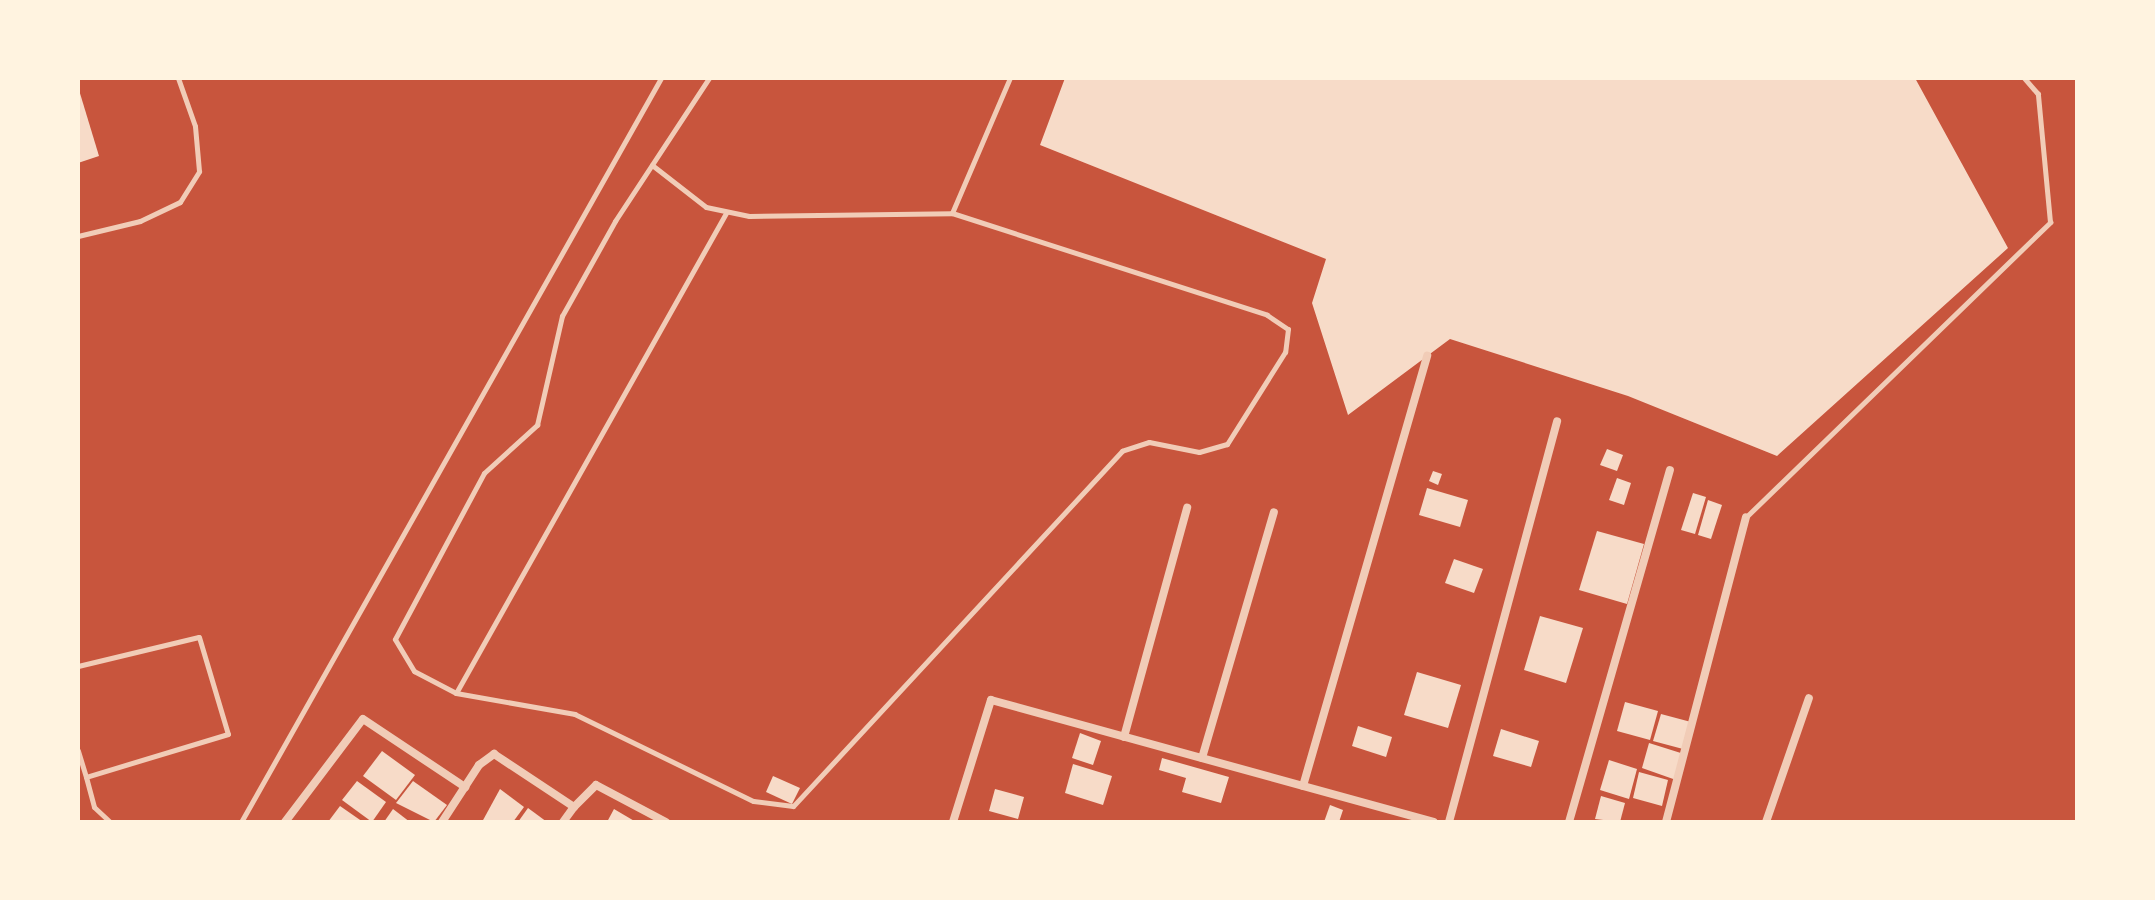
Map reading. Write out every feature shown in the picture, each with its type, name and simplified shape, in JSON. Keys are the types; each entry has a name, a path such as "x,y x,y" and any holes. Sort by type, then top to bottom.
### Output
{"street":[{"path":"1303,786 1427,356"},
{"path":"1449,822 1557,421"},
{"path":"1569,822 1670,470"},
{"path":"1124,737 1187,508"},
{"path":"1202,758 1274,512"},
{"path":"1666,822 1746,517"},
{"path":"1766,822 1809,698"},
{"path":"953,822 991,700 1434,822"},
{"path":"285,822 363,719 465,787"},
{"path":"442,822 485,759 505,755 574,807"},
{"path":"563,822 596,785 666,822"}],"lane":[{"path":"78,236 140,221 180,202 199,171 195,126 178,78"},
{"path":"241,822 661,78"},
{"path":"652,165 706,207 726,213 917,219 952,213 1281,320 1288,329 1285,352 1241,430 1217,451 1149,442 1122,451 793,806 753,801 575,714 456,693 401,657 395,639 402,616 484,473 537,425 554,333 652,165 709,78"},
{"path":"952,213 1010,78"},
{"path":"1746,517 2050,222 2038,94 2024,78"},
{"path":"456,693 726,213"},
{"path":"78,666 199,637 228,734 86,777"},
{"path":"78,750 94,807 110,822"}],"building":[{"path":"1065,78 1915,78 2008,248 1777,456 1628,396 1450,339 1348,415 1312,303 1326,259 1040,145"},
{"path":"78,91 99,156 78,163"},
{"path":"1607,449 1623,455 1617,471 1600,465"},
{"path":"1433,471 1442,474 1438,485 1429,481"},
{"path":"1617,478 1631,483 1624,505 1609,500"},
{"path":"1427,488 1468,500 1460,527 1419,515"},
{"path":"1693,493 1706,497 1695,534 1681,530"},
{"path":"1708,500 1722,505 1711,539 1698,535"},
{"path":"1597,531 1644,544 1627,604 1579,590"},
{"path":"1454,559 1483,569 1474,593 1445,583"},
{"path":"1540,616 1583,628 1566,683 1524,670"},
{"path":"1417,672 1461,685 1448,728 1404,715"},
{"path":"1625,702 1658,711 1650,740 1617,731"},
{"path":"1661,714 1691,722 1683,749 1653,741"},
{"path":"1358,726 1392,737 1386,757 1352,746"},
{"path":"1501,729 1539,741 1531,767 1493,756"},
{"path":"1080,733 1101,741 1093,765 1072,758"},
{"path":"1649,743 1684,754 1676,780 1642,768"},
{"path":"382,751 415,775 396,800 363,776"},
{"path":"1162,758 1229,777 1221,803 1182,792 1186,778 1159,770"},
{"path":"1609,760 1637,769 1629,799 1600,790"},
{"path":"1073,764 1112,776 1103,805 1065,793"},
{"path":"1639,772 1668,780 1662,806 1633,798"},
{"path":"773,776 800,788 792,804 766,792"},
{"path":"357,781 386,802 372,822 342,800"},
{"path":"413,781 447,805 434,822 396,803"},
{"path":"500,789 524,807 513,822 482,822"},
{"path":"995,789 1024,797 1018,819 989,811"},
{"path":"1601,796 1625,803 1620,822 1595,819"},
{"path":"1330,805 1343,810 1339,822 1324,822"},
{"path":"340,806 363,822 328,822"},
{"path":"528,808 547,822 518,822"},
{"path":"393,809 410,822 384,822"},
{"path":"614,809 636,822 607,822"}]}
